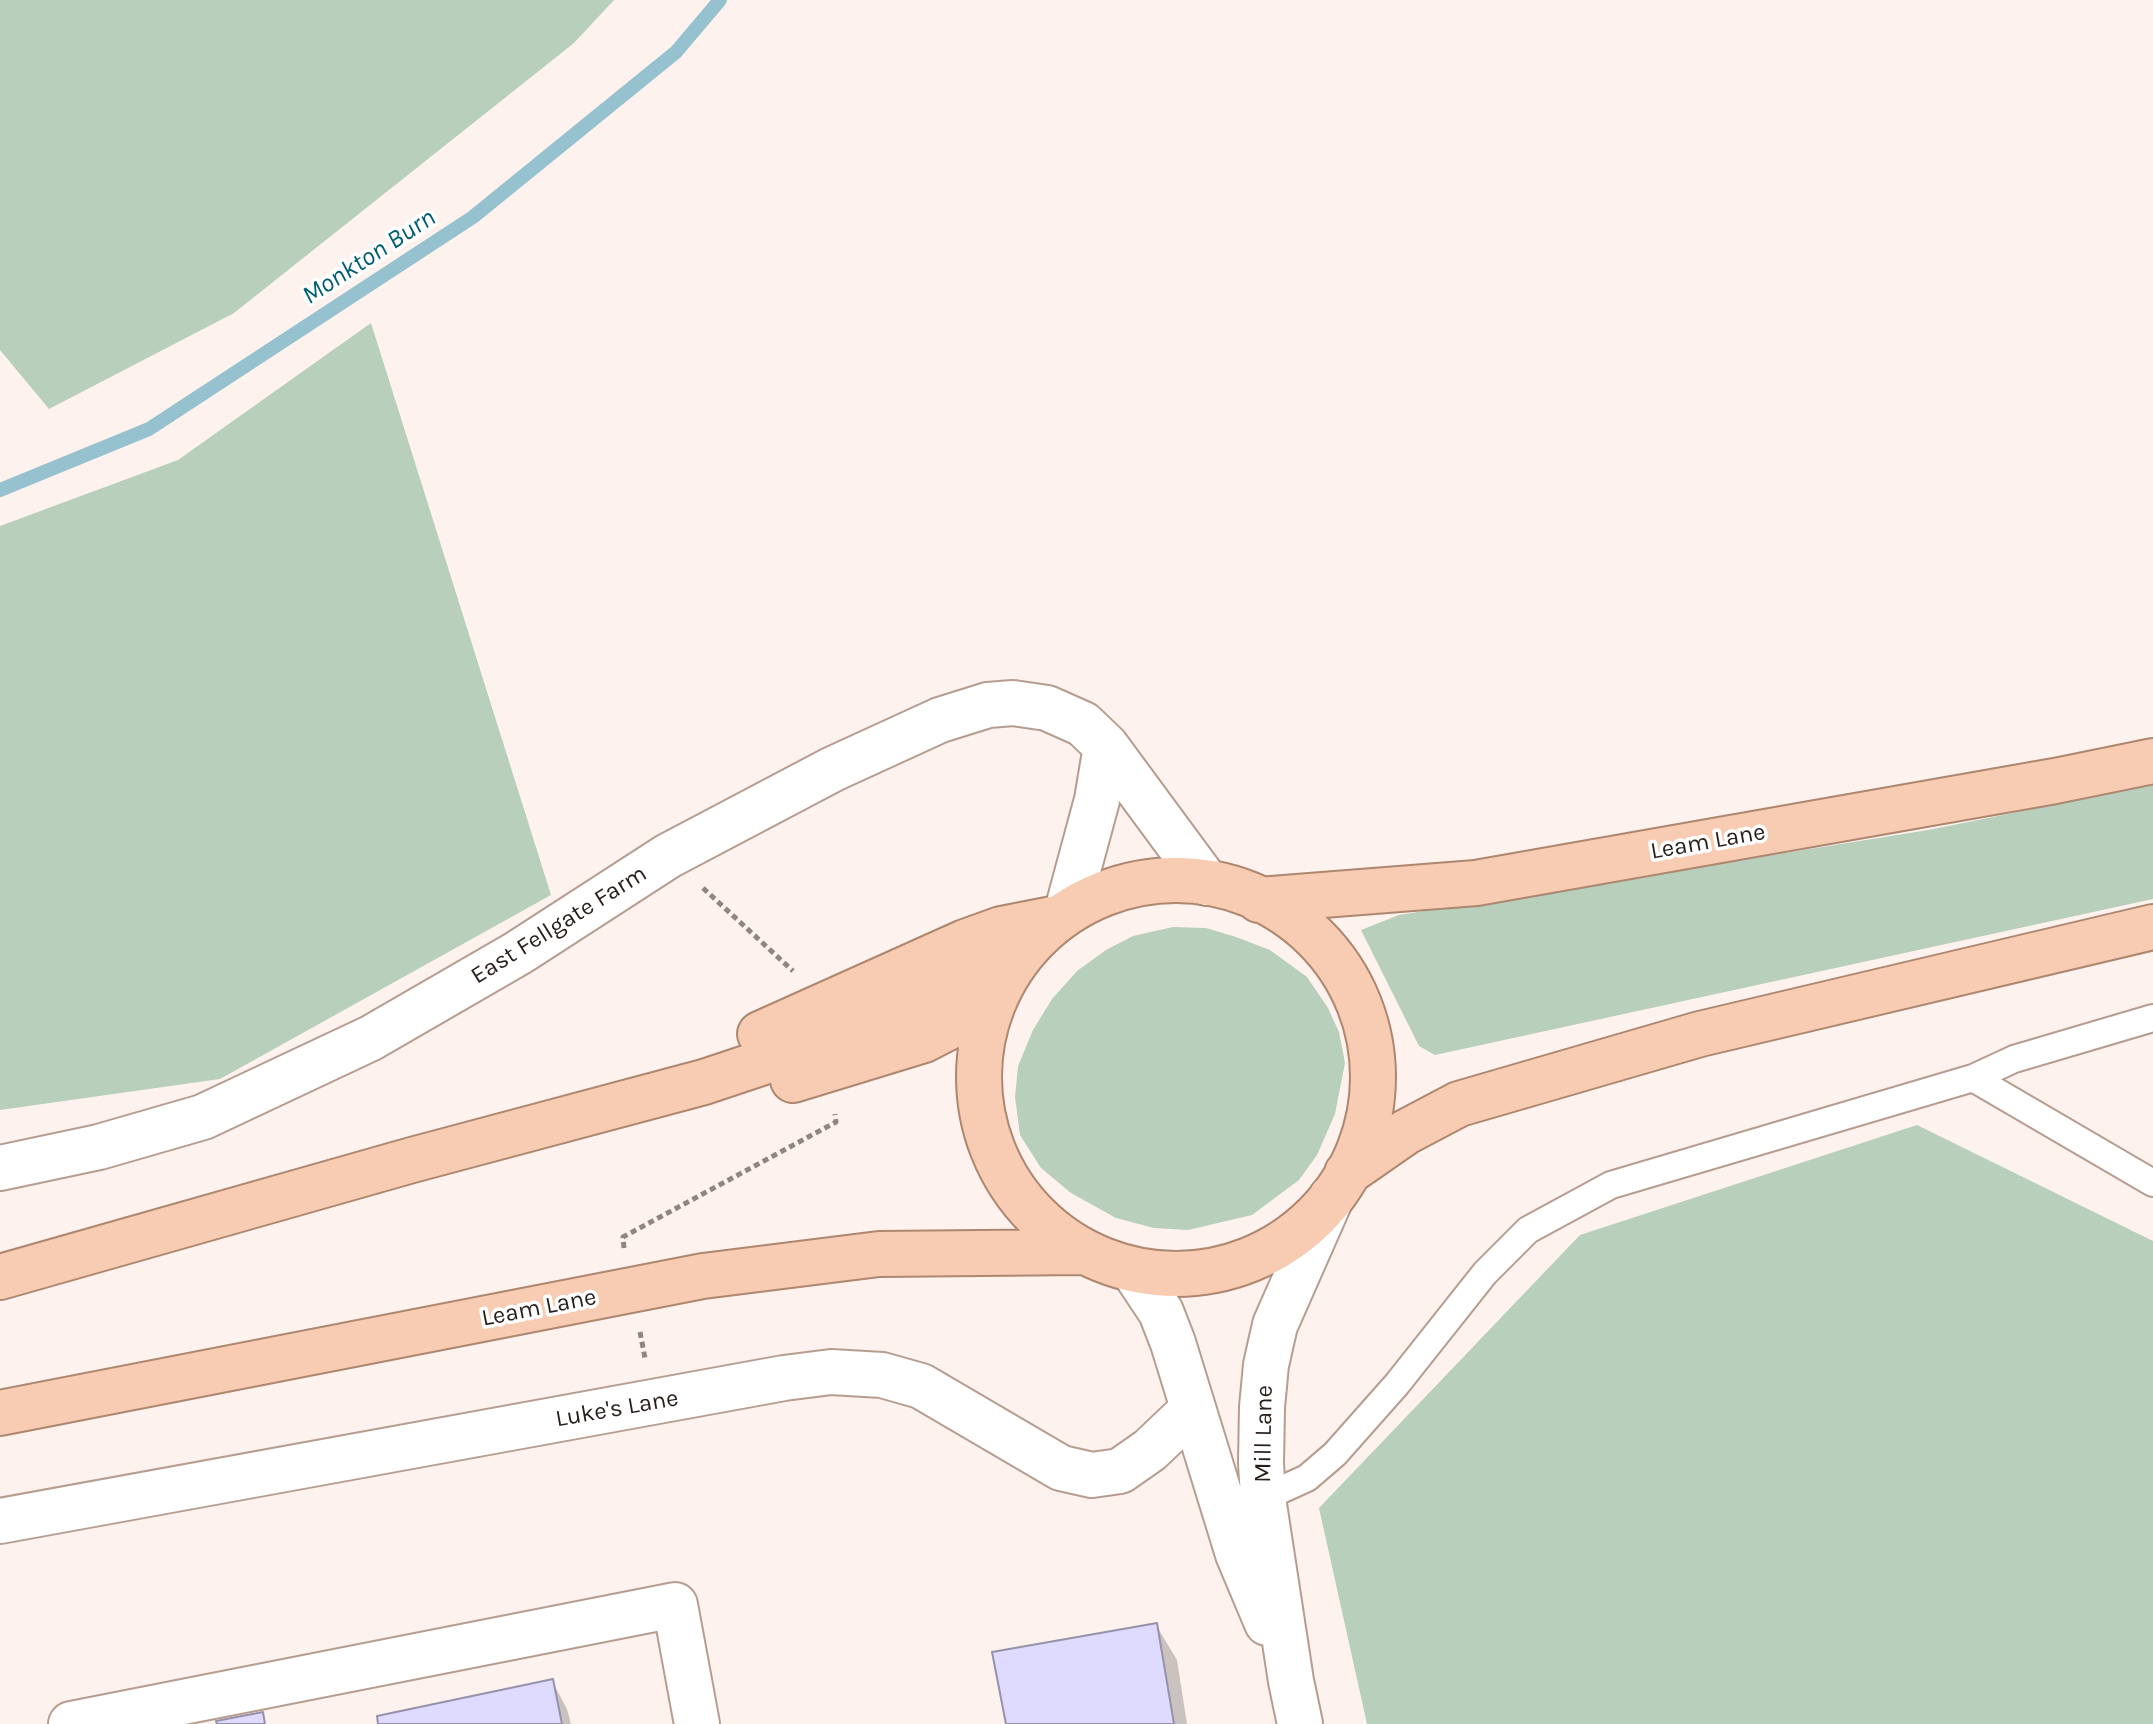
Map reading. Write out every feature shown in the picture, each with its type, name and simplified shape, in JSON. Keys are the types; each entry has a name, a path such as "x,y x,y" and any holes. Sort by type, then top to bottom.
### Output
{"highway":[{"name":"Leam Lane","path":"1259,900 1476,883 2039,784 2153,761"},
{"name":"Leam Lane","path":"1339,1186 1363,1139 1371,1109 1374,1074 1363,1011 1347,976 1324,944 1294,918 1259,900 1207,883 1171,880 1134,884 1100,894 1062,915 1021,954 992,1005 981,1051 980,1099 991,1146 1013,1188 1037,1216 1084,1252 1133,1270 1178,1274 1221,1269 1263,1254 1300,1230 1339,1186 1406,1132 1459,1104 1700,1034 2153,927"},
{"name":"Leam Lane","path":"704,1082 754,1037 965,942 1001,929 1062,915"},
{"name":"Leam Lane","path":"0,1277 412,1160 704,1082 821,1043 1021,954"},
{"name":"Leam Lane","path":"704,1082 782,1083 828,1071 924,1040 992,1005"},
{"name":"Leam Lane","path":"0,1413 703,1276 879,1254 1084,1252"}],"street":[{"name":"East Fellgate Farm","path":"0,1168 99,1147 203,1117 371,1038 518,953 668,856 833,769 940,720 988,705 1013,703 1047,708 1083,724 1106,746 1207,883"},
{"path":"1062,915 1097,800 1106,746"},
{"name":"Mill Lane","path":"1300,1724 1263,1498 1261,1463 1266,1365 1283,1305 1339,1186"},
{"name":"Mill Lane","path":"1133,1270 1161,1312 1238,1554 1291,1681"},
{"name":"Luke's Lane","path":"0,1521 831,1372 882,1375 921,1386 1061,1468 1092,1475 1120,1471 1150,1450 1193,1409"},
{"path":"71,1724 675,1605 697,1724"}],"lane":[{"path":"1263,1498 1307,1478 1335,1454 1397,1384 1485,1273 1528,1230 1611,1185 1973,1078 2014,1059 2153,1018"},
{"path":"1973,1078 2153,1183"}],"green space":[{"path":"0,0 614,0 574,43 234,313 49,409 0,350"},
{"path":"371,323 551,895 220,1079 0,1110 0,526 178,460"},
{"path":"2153,785 2153,899 1435,1055 1419,1046 1361,930 1399,915 1928,830"},
{"path":"1173,927 1206,928 1236,937 1270,950 1307,977 1328,1008 1339,1032 1345,1063 1335,1114 1317,1155 1299,1180 1252,1215 1188,1230 1154,1228 1116,1218 1071,1193 1041,1168 1020,1135 1015,1097 1018,1066 1033,1030 1052,999 1077,971 1106,950 1133,936"},
{"path":"1917,1125 2153,1241 2153,1724 1367,1724 1319,1508 1580,1235"}],"building":[{"path":"1157,1623 1174,1724 1006,1724 992,1652"},
{"path":"553,1679 562,1724 378,1724 377,1716"},
{"path":"263,1712 265,1724 217,1724 216,1721"}],"waterway":[{"name":"Monkton Burn","path":"0,490 149,429 473,217 676,52 720,0"}]}
